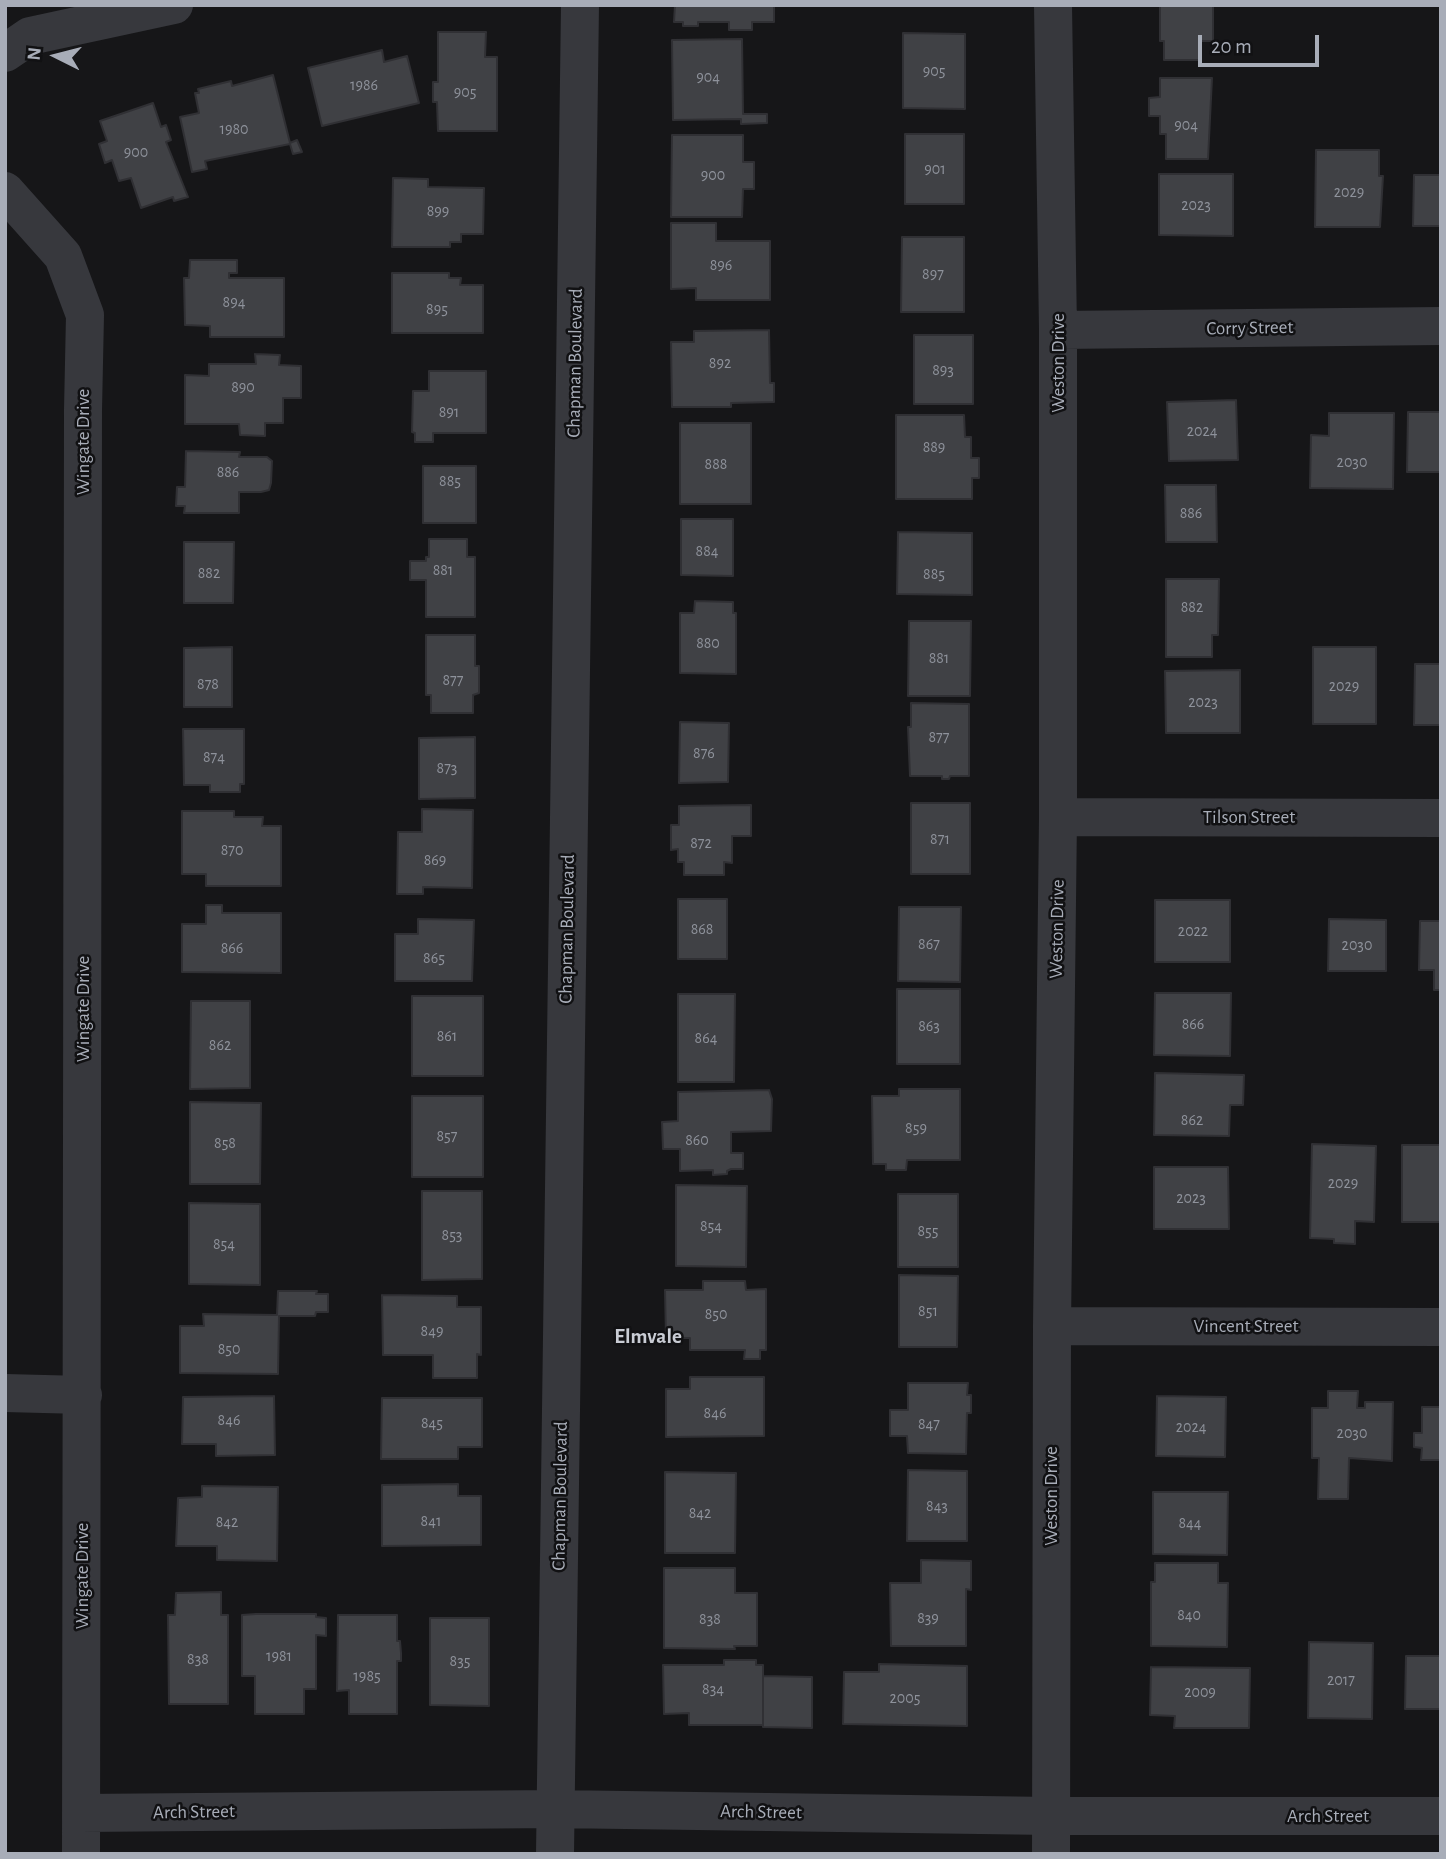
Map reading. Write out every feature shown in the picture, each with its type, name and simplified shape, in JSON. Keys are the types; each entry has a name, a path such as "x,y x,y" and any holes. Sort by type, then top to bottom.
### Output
{"street":[{"path":"5,53 30,36 174,5"},
{"name":"Chapman Boulevard","path":"555,1854 580,5"},
{"name":"Weston Drive","path":"1051,1854 1052,1326 1058,817 1058,330 1053,5"},
{"name":"Wingate Drive","path":"5,191 63,256 85,315 81,1854"},
{"name":"Corry Street","path":"1058,330 1441,327"},
{"name":"Tilson Street","path":"1058,817 1441,818"},
{"name":"Vincent Street","path":"1052,1326 1441,1327"},
{"path":"5,1393 83,1395"},
{"name":"Arch Street","path":"81,1813 555,1809 1051,1816 1441,1816"}],"building":[{"path":"675,5 774,5 774,22 752,22 752,30 729,30 729,22 698,22 698,26 683,26 683,22 674,22"},
{"path":"1160,5 1213,5 1213,41 1199,41 1199,60 1164,60 1164,41 1160,41"},
{"path":"438,32 486,32 485,57 497,57 497,131 438,131 433,82 438,82"},
{"path":"903,33 965,34 965,109 903,108"},
{"path":"742,39 743,114 767,114 767,123 741,124 741,119 673,120 672,40"},
{"path":"382,50 384,62 407,56 419,103 322,126 308,68"},
{"path":"273,75 290,143 297,140 302,152 293,154 290,144 205,161 207,169 192,172 180,117 199,113 195,93 199,93 198,89 231,81 232,86"},
{"path":"1160,78 1212,78 1208,159 1166,159 1166,134 1160,134 1160,116 1149,116 1149,98 1160,97"},
{"path":"153,103 161,127 166,125 171,140 166,142 188,197 174,201 173,197 141,208 131,178 119,181 112,160 105,163 99,144 107,141 100,121"},
{"path":"905,134 964,134 964,204 905,204"},
{"path":"672,135 743,135 743,162 754,162 754,189 743,189 742,217 671,217"},
{"path":"1316,150 1379,150 1379,176 1383,176 1380,227 1315,227"},
{"path":"1159,174 1233,174 1233,236 1159,235"},
{"path":"1414,175 1441,175 1441,226 1413,226"},
{"path":"393,178 428,179 428,187 484,188 483,234 461,234 461,242 450,242 450,247 392,247"},
{"path":"671,223 716,223 716,241 770,241 770,300 696,300 696,288 671,289"},
{"path":"902,237 964,237 964,312 901,312"},
{"path":"190,260 237,260 237,273 229,273 229,278 284,278 284,337 210,337 210,326 185,325 184,278 189,278"},
{"path":"392,273 449,273 449,278 461,278 460,285 483,285 483,333 392,333"},
{"path":"769,330 770,383 774,383 774,402 731,403 731,407 672,407 671,342 694,342 694,331"},
{"path":"914,335 973,335 973,404 914,404"},
{"path":"255,354 280,355 279,365 301,366 301,398 283,398 283,423 265,423 265,436 240,435 239,424 185,424 185,375 209,376 209,364 256,364"},
{"path":"429,371 486,371 486,433 433,433 433,442 415,442 415,433 412,432 413,391 429,391"},
{"path":"1236,400 1238,460 1169,461 1167,402"},
{"path":"1408,412 1441,412 1441,472 1407,472"},
{"path":"1329,413 1394,413 1393,489 1310,488 1311,435 1329,436"},
{"path":"896,415 964,415 965,437 971,437 971,458 979,458 979,478 972,478 972,499 896,499"},
{"path":"680,423 751,423 751,504 680,504"},
{"path":"186,451 240,452 239,457 267,457 272,461 269,490 239,492 239,513 184,513 185,506 176,506 177,487 185,487"},
{"path":"423,466 476,466 476,523 423,523"},
{"path":"1165,485 1216,485 1217,542 1166,542"},
{"path":"681,519 733,519 733,576 681,575"},
{"path":"898,532 972,533 972,595 897,594"},
{"path":"429,539 467,539 467,557 475,557 475,617 426,617 426,580 410,580 410,561 426,561 426,557 429,557"},
{"path":"184,542 234,542 233,603 184,603"},
{"path":"1166,579 1219,579 1218,635 1212,635 1212,657 1166,657"},
{"path":"695,601 733,602 733,613 736,613 736,674 680,673 680,613 694,613"},
{"path":"909,621 971,621 970,696 908,696"},
{"path":"426,635 475,635 475,666 479,666 479,693 473,695 473,713 431,713 431,695 426,695"},
{"path":"232,647 232,707 184,707 184,648"},
{"path":"1313,647 1376,647 1376,724 1313,724"},
{"path":"1415,664 1441,664 1441,725 1414,725"},
{"path":"1240,670 1240,733 1166,733 1165,671"},
{"path":"911,703 969,704 969,776 942,779 942,776 910,776 908,727 911,727"},
{"path":"680,722 729,723 728,782 679,783"},
{"path":"183,729 244,729 244,784 240,784 240,792 210,792 210,785 184,785"},
{"path":"475,737 475,798 419,799 419,738"},
{"path":"911,803 970,803 970,874 911,874"},
{"path":"751,805 751,836 732,836 732,863 724,862 724,875 684,875 684,862 678,862 678,849 671,850 671,825 679,825 679,806"},
{"path":"422,809 473,810 472,888 423,887 423,894 397,894 398,832 422,832"},
{"path":"182,811 234,811 234,817 263,817 262,826 281,826 281,886 206,886 206,874 182,874"},
{"path":"678,899 727,899 727,959 678,959"},
{"path":"1155,900 1230,900 1230,962 1155,962"},
{"path":"206,905 222,905 222,913 281,913 281,973 182,972 182,924 206,924"},
{"path":"899,907 961,907 960,982 898,981"},
{"path":"418,919 474,920 472,981 395,981 395,934 418,934"},
{"path":"1329,919 1386,920 1386,971 1328,971"},
{"path":"1420,921 1441,921 1441,990 1434,990 1434,970 1419,970"},
{"path":"897,989 960,989 960,1064 897,1064"},
{"path":"1155,993 1231,993 1230,1056 1154,1055"},
{"path":"678,994 735,994 734,1082 678,1082"},
{"path":"412,996 483,996 483,1076 412,1076"},
{"path":"191,1001 250,1001 250,1088 190,1089"},
{"path":"1155,1073 1244,1075 1243,1105 1230,1105 1229,1136 1154,1135"},
{"path":"899,1089 960,1089 960,1160 907,1160 906,1170 886,1170 886,1164 873,1164 872,1096 899,1096"},
{"path":"769,1090 772,1099 771,1131 731,1132 731,1153 743,1153 743,1169 731,1169 727,1174 713,1175 713,1170 680,1171 680,1149 663,1149 662,1122 678,1121 678,1092"},
{"path":"412,1096 483,1096 483,1177 412,1177"},
{"path":"190,1102 261,1103 260,1184 190,1184"},
{"path":"1312,1144 1376,1146 1374,1222 1355,1221 1355,1244 1334,1243 1334,1239 1310,1238"},
{"path":"1402,1145 1441,1145 1441,1222 1402,1222"},
{"path":"1154,1167 1228,1167 1229,1229 1154,1229"},
{"path":"676,1185 747,1186 746,1267 676,1266"},
{"path":"422,1191 482,1191 482,1279 422,1280"},
{"path":"898,1194 958,1194 958,1267 898,1267"},
{"path":"189,1203 260,1204 260,1285 189,1284"},
{"path":"899,1275 958,1276 957,1347 899,1347"},
{"path":"703,1281 745,1281 746,1290 766,1289 766,1350 760,1350 760,1359 744,1359 745,1350 690,1350 690,1338 666,1338 665,1290 703,1290"},
{"path":"278,1291 317,1291 316,1294 328,1294 328,1312 316,1312 315,1316 279,1316 278,1374 180,1373 180,1326 204,1326 203,1314 277,1315"},
{"path":"382,1295 457,1296 457,1307 481,1307 481,1355 477,1354 477,1378 433,1378 433,1355 383,1355"},
{"path":"690,1377 764,1377 764,1436 666,1437 666,1389 690,1389"},
{"path":"908,1383 968,1383 967,1395 971,1395 971,1413 967,1413 966,1454 908,1453 907,1436 890,1436 890,1410 908,1410"},
{"path":"1328,1391 1358,1391 1357,1408 1365,1408 1365,1402 1393,1402 1392,1461 1349,1458 1348,1499 1318,1499 1319,1458 1312,1458 1312,1408 1328,1408"},
{"path":"274,1396 275,1455 216,1456 216,1444 182,1444 183,1397"},
{"path":"1157,1396 1226,1397 1225,1457 1156,1456"},
{"path":"382,1398 482,1398 482,1447 458,1447 458,1459 381,1459"},
{"path":"1422,1407 1441,1407 1441,1460 1421,1460 1422,1448 1414,1447 1414,1433 1422,1433"},
{"path":"908,1470 967,1471 967,1541 907,1541"},
{"path":"665,1472 736,1473 735,1553 665,1553"},
{"path":"458,1484 458,1496 481,1496 481,1545 382,1546 382,1485"},
{"path":"202,1486 278,1487 277,1561 217,1560 217,1546 176,1546 178,1498 202,1497"},
{"path":"1153,1492 1228,1492 1227,1555 1153,1554"},
{"path":"921,1560 971,1561 971,1590 966,1589 966,1646 891,1646 890,1583 921,1583"},
{"path":"1155,1563 1218,1563 1218,1583 1228,1583 1227,1647 1151,1646 1151,1582 1155,1582"},
{"path":"664,1568 735,1568 735,1593 757,1593 757,1646 734,1646 735,1649 664,1648"},
{"path":"221,1592 221,1615 228,1615 228,1704 169,1704 168,1615 175,1615 176,1593"},
{"path":"316,1614 316,1617 326,1618 326,1636 316,1635 316,1689 304,1689 304,1714 255,1714 255,1676 242,1676 242,1615"},
{"path":"338,1615 397,1615 397,1641 400,1641 401,1661 397,1661 397,1714 349,1714 349,1690 337,1691"},
{"path":"430,1618 489,1618 489,1706 430,1705"},
{"path":"1309,1642 1373,1643 1372,1719 1308,1718"},
{"path":"1406,1656 1441,1656 1441,1709 1405,1709"},
{"path":"724,1660 756,1660 756,1665 763,1665 763,1725 689,1725 689,1713 664,1714 663,1665 724,1665"},
{"path":"879,1664 967,1666 967,1726 843,1724 844,1672 879,1672"},
{"path":"1151,1667 1250,1668 1249,1728 1174,1728 1175,1716 1150,1715"},
{"path":"763,1676 812,1677 812,1728 763,1727"}],"district":[{"name":"Elmvale","path":"648,1337"}]}
